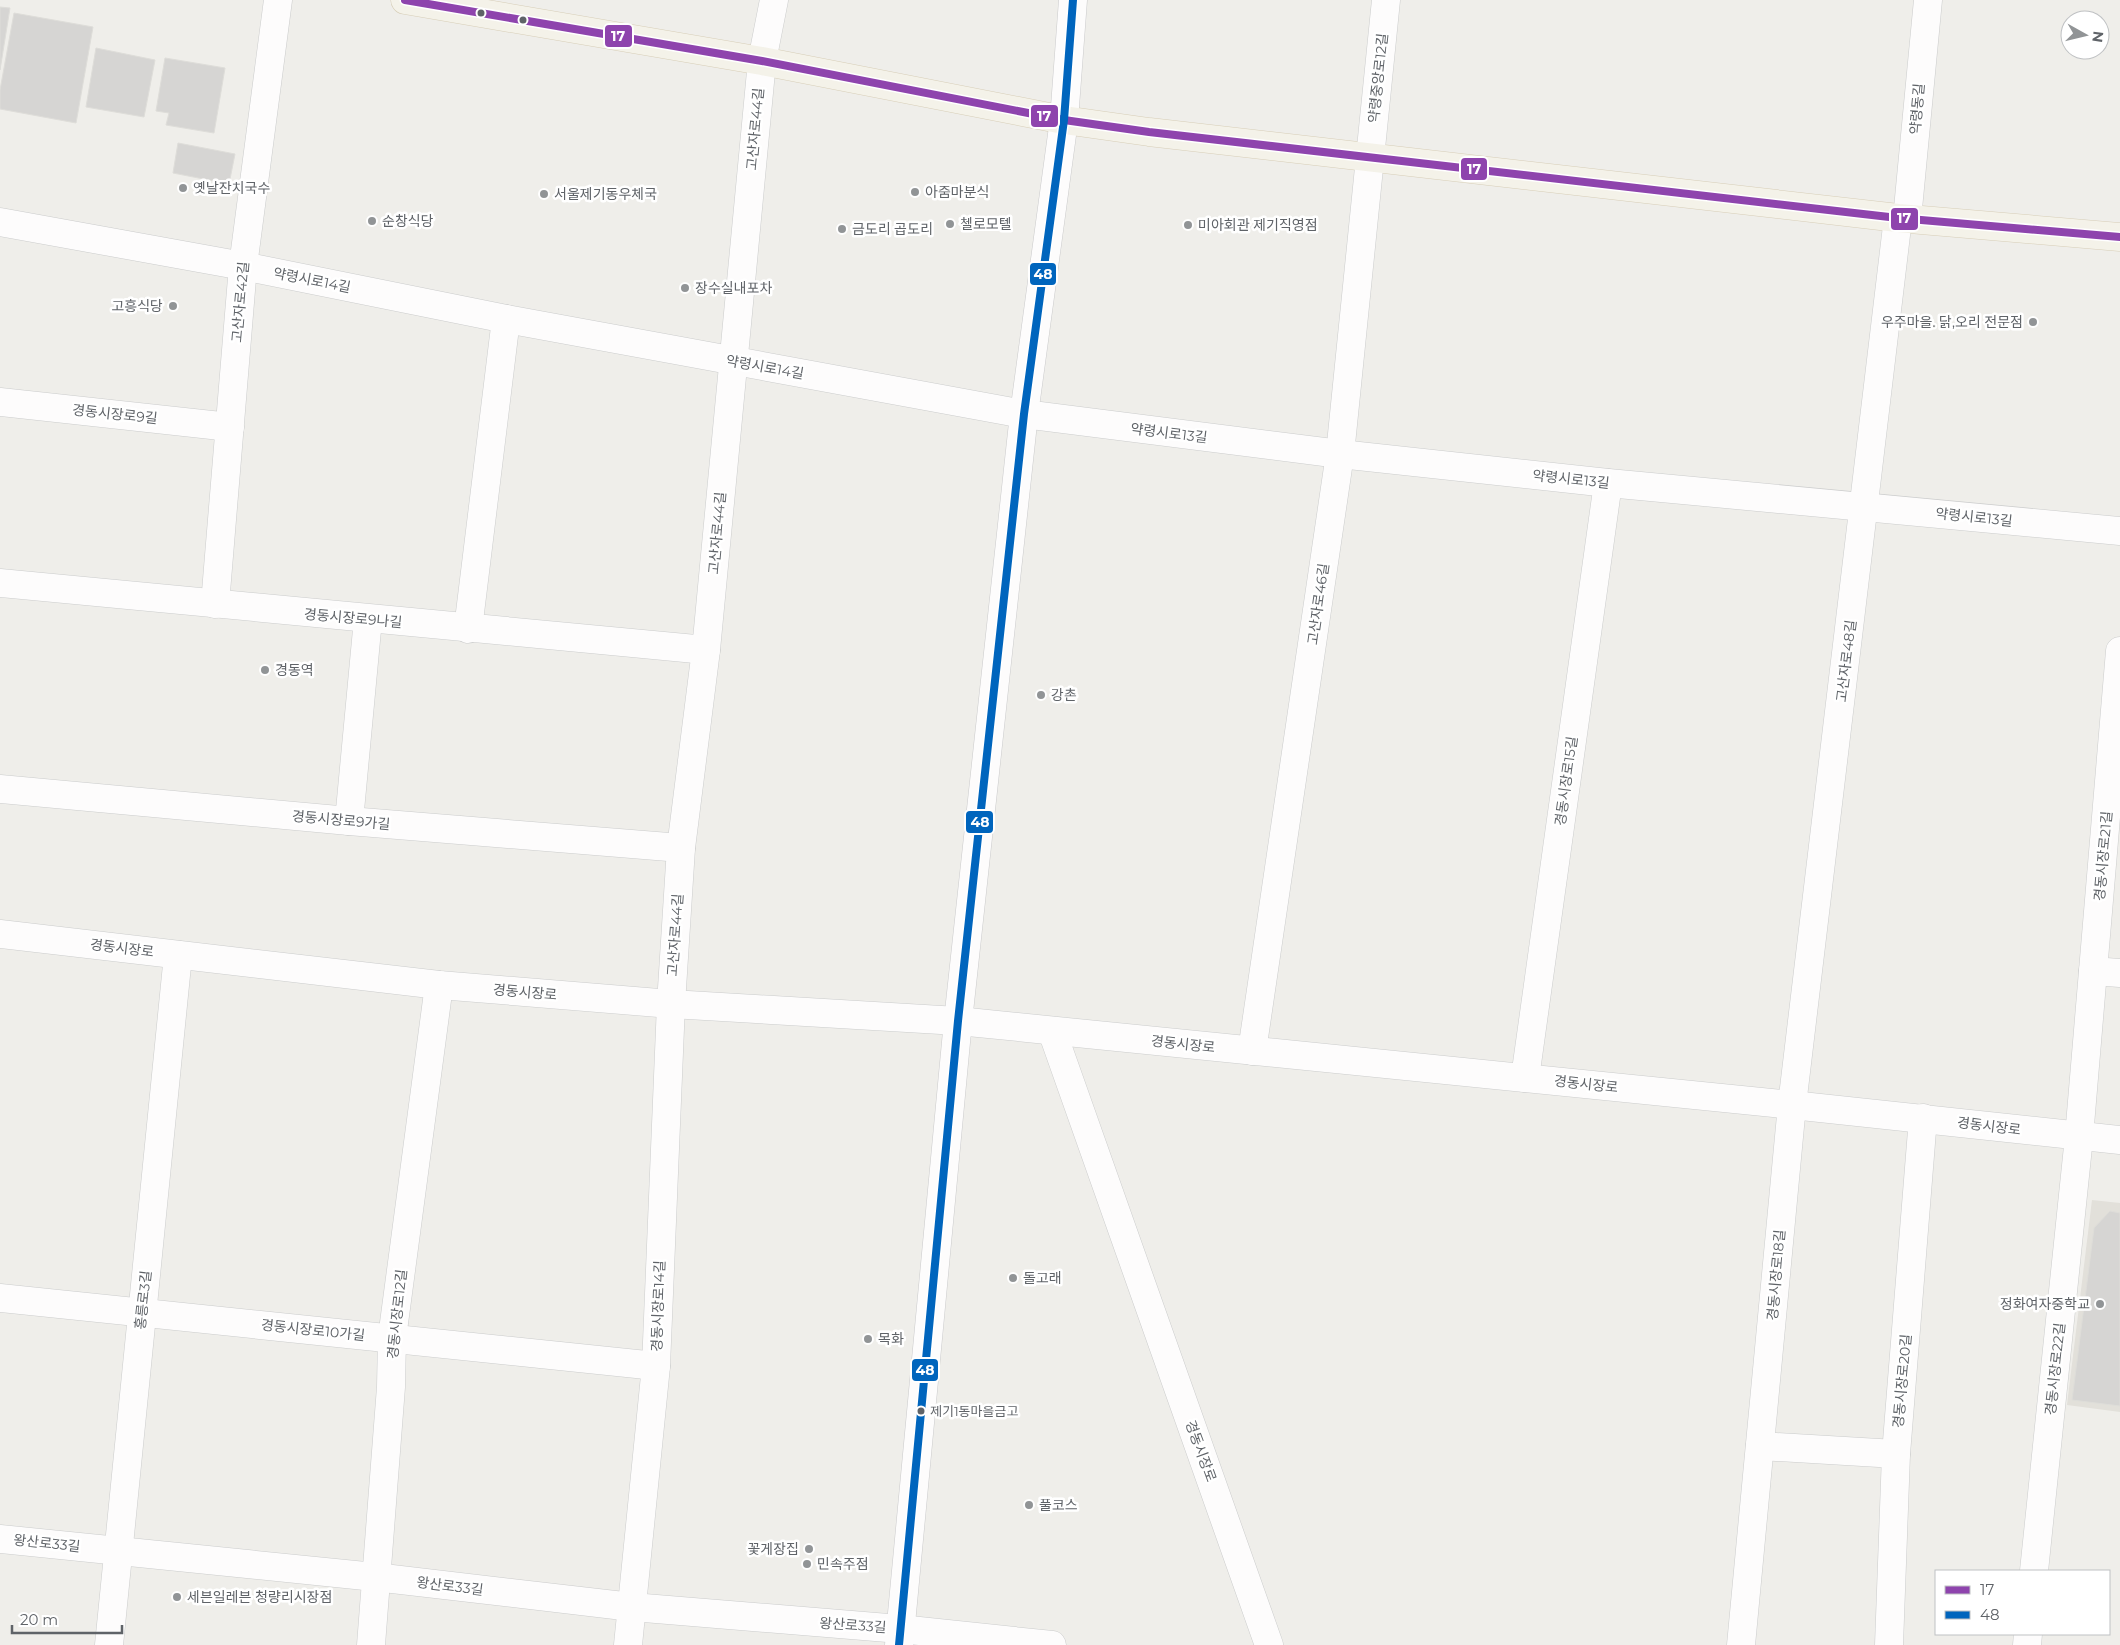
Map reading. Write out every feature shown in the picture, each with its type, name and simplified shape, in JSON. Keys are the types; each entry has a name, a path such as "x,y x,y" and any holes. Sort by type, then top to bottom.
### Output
{"main road":[{"path":"406,0 762,61 1064,120 1149,132 1903,218 2120,237"}],"street":[{"name":"고산자로42길","path":"215,604 243,266 278,0"},
{"name":"고산자로44길","path":"671,1004 681,848 706,650 762,61 774,0"},
{"path":"899,1637 958,1022 1024,414 1064,120 1073,0"},
{"name":"약령중앙로12길","path":"1370,156 1386,0"},
{"name":"약령동길","path":"1903,218 1928,0"},
{"name":"고산자로46길","path":"1252,1051 1340,454 1370,156"},
{"name":"고산자로48길","path":"1792,1105 1864,506 1903,218"},
{"name":"약령시로14길","path":"0,222 243,266 506,319 734,362 1024,414"},
{"path":"468,629 506,319"},
{"name":"경동시장로9길","path":"0,402 230,427"},
{"name":"약령시로13길","path":"1024,414 1340,454 1608,483 2120,532"},
{"name":"경동시장로15길","path":"1525,1078 1608,483"},
{"name":"경동시장로9나길","path":"0,584 706,650"},
{"path":"349,821 368,619"},
{"name":"경동시장로21길","path":"2079,1137 2120,650"},
{"name":"경동시장로9가길","path":"0,789 349,821 681,848"},
{"name":"경동시장로","path":"0,934 439,985 671,1004 958,1022 1923,1118 2079,1137 2120,1140"},
{"name":"홍릉로3길","path":"109,1645 178,955"},
{"path":"2093,971 2120,974"},
{"name":"경동시장로12길","path":"371,1645 391,1387 392,1338 439,985"},
{"name":"경동시장로14길","path":"628,1645 656,1366 671,1004"},
{"name":"경동시장로","path":"1052,1031 1269,1645"},
{"name":"경동시장로18길","path":"1741,1645 1792,1105"},
{"name":"경동시장로20길","path":"1888,1645 1896,1454 1923,1118"},
{"name":"경동시장로22길","path":"2034,1570 2079,1137"},
{"name":"경동시장로10가길","path":"0,1298 656,1366"},
{"path":"1760,1446 1896,1454"},
{"name":"왕산로33길","path":"0,1539 375,1577 899,1637 1052,1645"}],"shaded area":[{"name":"정화여자중학교","path":"2092,1200 2120,1203 2120,1412 2067,1405"}],"building":[{"path":"0,7 10,8 0,70"},
{"path":"14,13 93,27 76,123 0,109 0,90"},
{"path":"96,48 155,60 144,117 86,107"},
{"path":"165,58 225,68 214,133 166,125 169,113 156,111"},
{"path":"178,143 235,154 229,184 173,173"},
{"name":"정화여자중학교","path":"2110,1211 2120,1213 2120,1406 2072,1400 2094,1228"}],"transit line":[{"name":"17","path":"405,0 762,61 1064,120 1149,132 1898,218 2120,237"},
{"name":"48","path":"899,1645 958,1021 1024,414 1064,120 1073,0"}],"place":[{"name":"옛날잔치국수","path":"183,188"},
{"name":"아줌마분식","path":"915,192"},
{"name":"서울제기동우체국","path":"544,194"},
{"name":"순창식당","path":"372,221"},
{"name":"첼로모텔","path":"950,224"},
{"name":"미아회관 제기직영점","path":"1188,225"},
{"name":"금도리 곱도리","path":"842,229"},
{"name":"장수실내포차","path":"685,288"},
{"name":"고흥식당","path":"173,306"},
{"name":"우주마을. 닭,오리 전문점","path":"2033,322"},
{"name":"경동역","path":"265,670"},
{"name":"강촌","path":"1041,695"},
{"name":"돌고래","path":"1013,1278"},
{"name":"정화여자중학교","path":"2100,1304"},
{"name":"목화","path":"868,1339"},
{"name":"제기1동마을금고","path":"921,1411"},
{"name":"풀코스","path":"1029,1505"},
{"name":"꽃게장집","path":"809,1549"},
{"name":"민속주점","path":"807,1564"},
{"name":"세븐일레븐 청량리시장점","path":"177,1597"}]}
